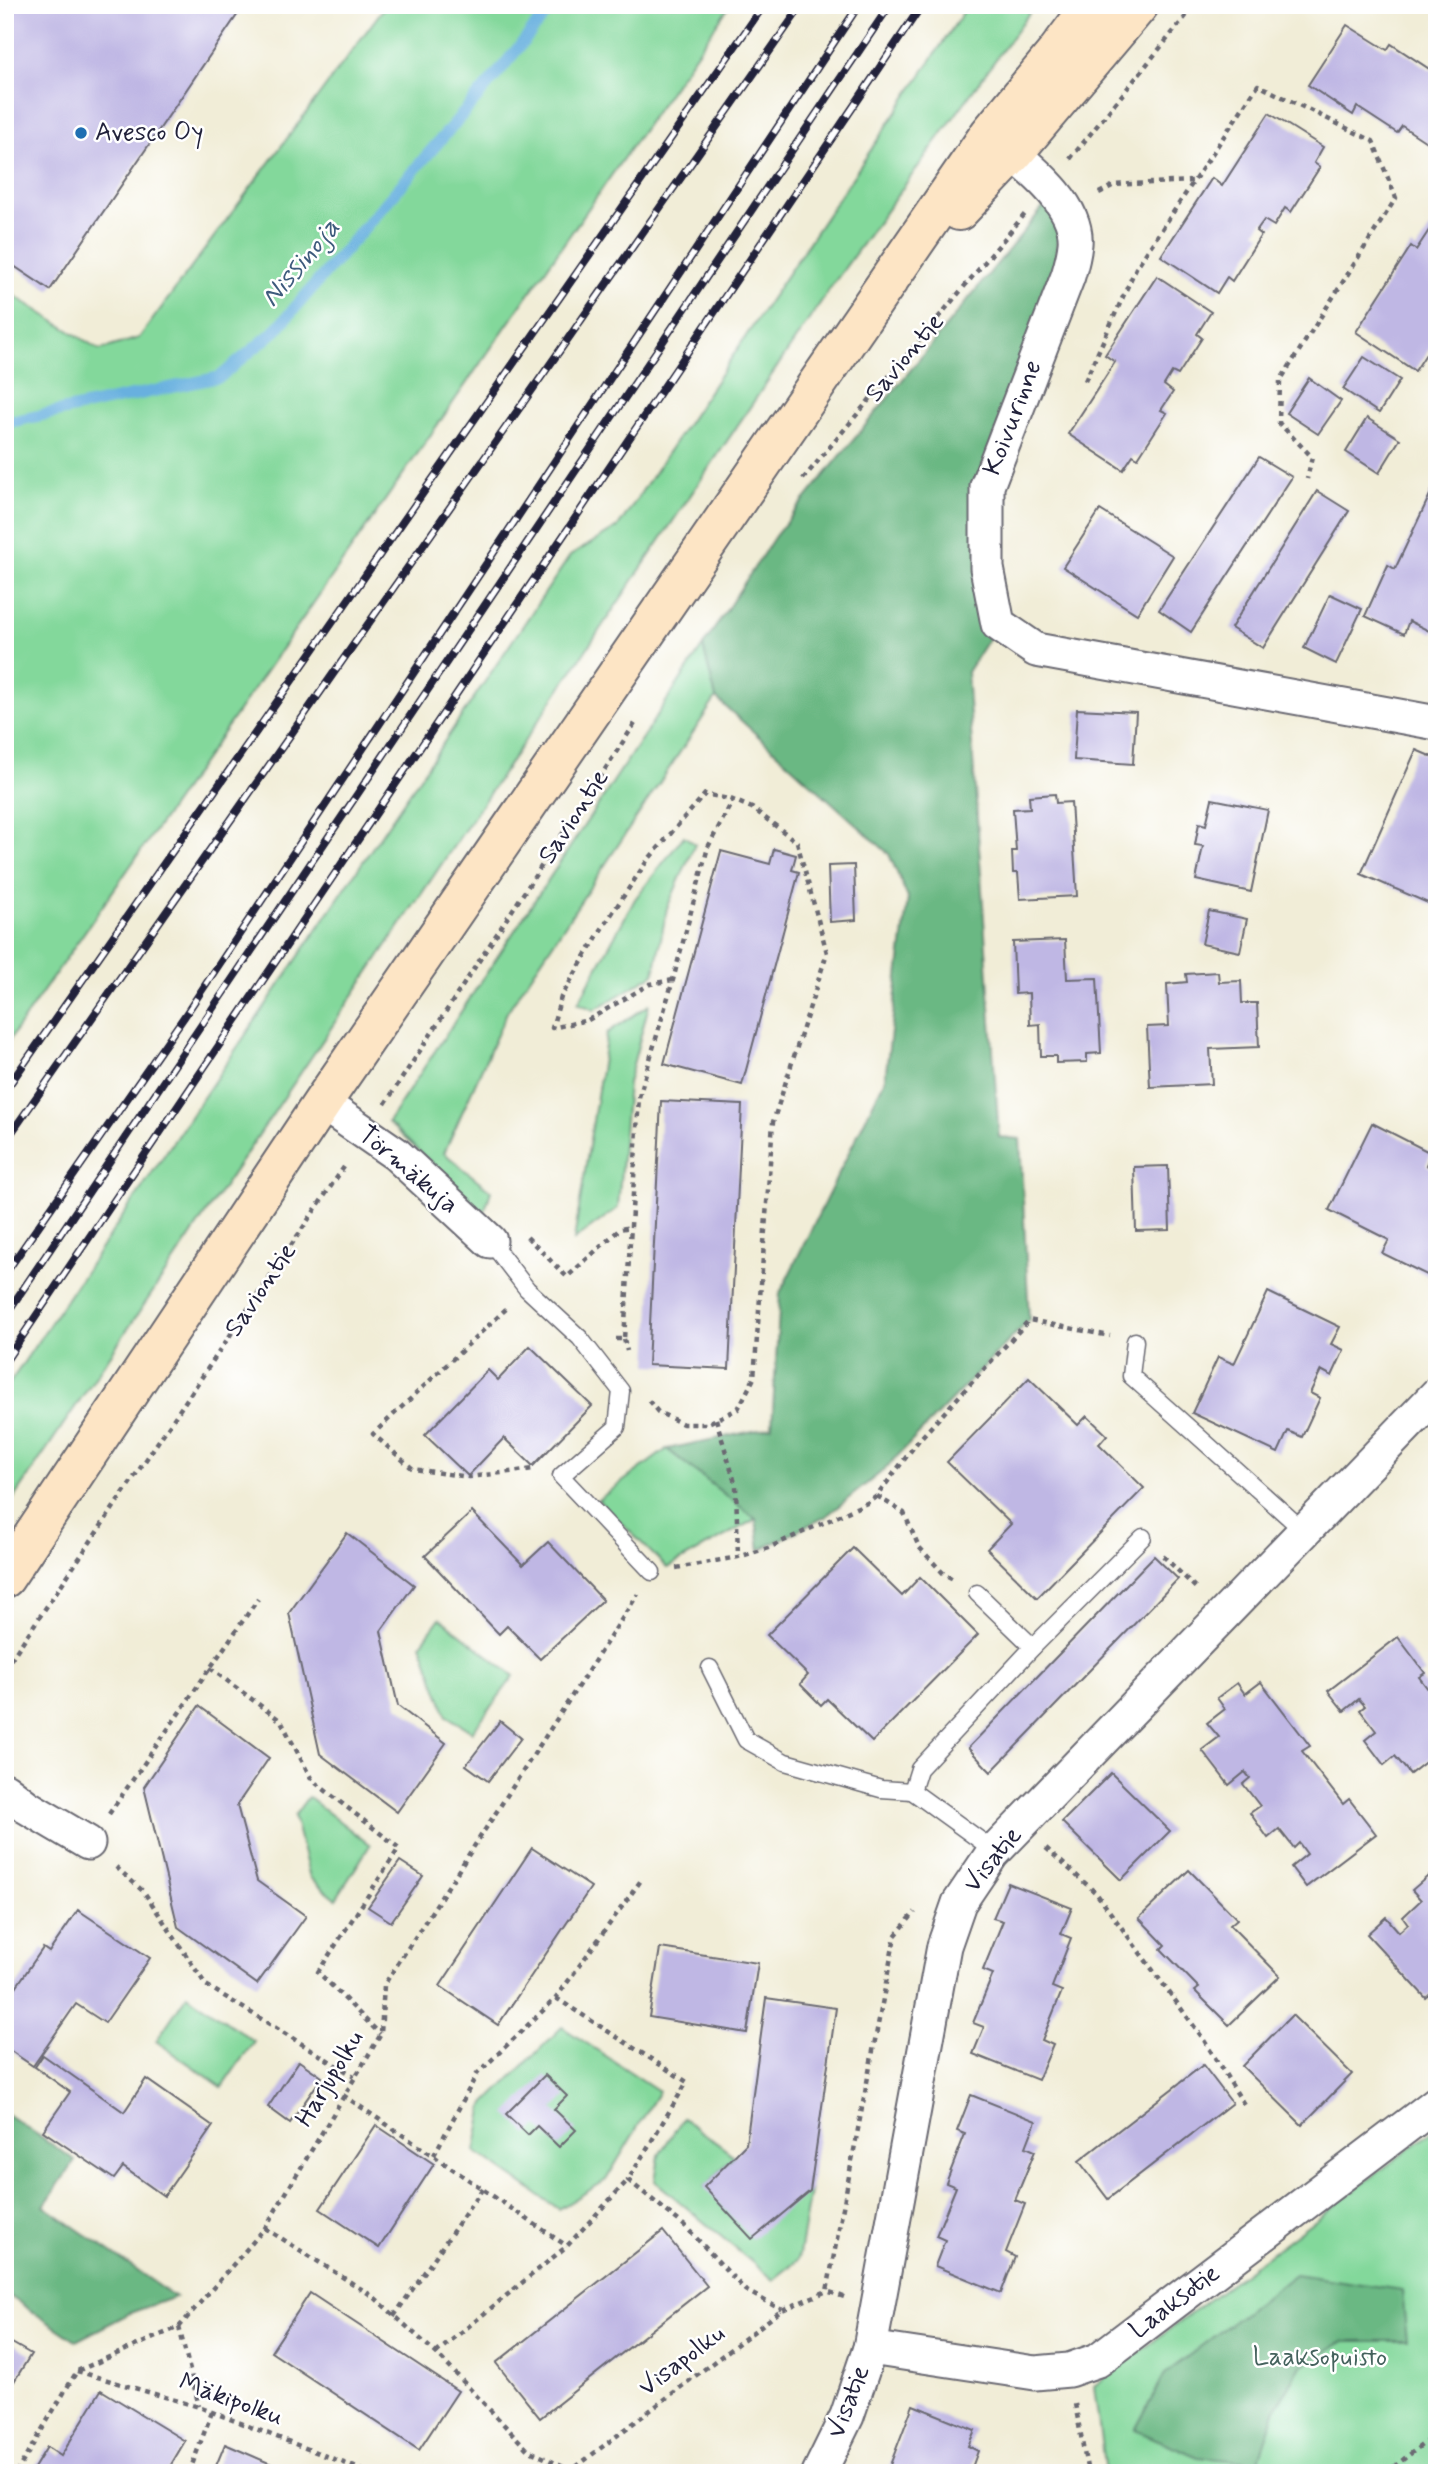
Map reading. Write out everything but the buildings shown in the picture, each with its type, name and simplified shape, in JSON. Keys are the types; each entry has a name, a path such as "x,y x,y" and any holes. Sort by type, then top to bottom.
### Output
{"main road":[{"name":"Saviontie","path":"1001,143 1056,53 1092,5"},
{"name":"Saviontie","path":"5,1578 322,1103 870,307 1001,143 1139,5"}],"street":[{"path":"1001,143 1057,199"},
{"name":"Koivurinne","path":"1057,199 1072,220 1076,243 1068,276 987,486 987,568 998,624 1036,650 1437,723"},
{"name":"Törmäkuja","path":"322,1103 367,1132 505,1236"},
{"name":"Visatie","path":"819,2473 847,2416 870,2348 944,1946 959,1903 995,1851 1437,1394"},
{"path":"5,1790 27,1807 88,1843"},
{"name":"Laaksotie","path":"870,2348 1006,2370 1035,2372 1069,2370 1098,2360 1437,2103"}],"lane":[{"path":"505,1236 527,1289 580,1338 621,1391 617,1427 561,1476 652,1572"},
{"path":"1135,1341 1131,1376 1304,1531"},
{"path":"912,1791 919,1769 1032,1647 1143,1537"},
{"path":"977,1593 1032,1647"},
{"path":"709,1668 746,1740 796,1766 881,1789 912,1791 995,1851"}],"path":[{"name":"Saviontie","path":"797,486 1057,199 1195,5"},
{"path":"1085,381 1136,268 1258,85 1373,141 1396,198 1280,381 1279,423 1312,457 1307,479"},
{"path":"1057,199 1114,184 1194,181"},
{"name":"Saviontie","path":"5,1668 367,1132 641,715"},
{"path":"645,1396 658,1412 683,1424 706,1424 738,1409 754,1378 774,1122 827,953 797,842 752,808 733,800 705,794 647,862 601,930 561,997 552,1028 587,1020 650,984 673,980"},
{"path":"627,1352 624,1339 639,1097 708,847 733,800"},
{"path":"505,1236 567,1277 620,1229 631,1227"},
{"path":"527,1289 373,1434 413,1469 469,1477 547,1468 561,1476"},
{"path":"652,1572 738,1557 768,1548 869,1502 877,1496 919,1440 1029,1320 1135,1341"},
{"path":"580,1338 624,1339"},
{"path":"716,1419 736,1486 738,1557"},
{"path":"877,1496 904,1513 919,1547 944,1574 977,1593"},
{"path":"1143,1537 1205,1597"},
{"name":"Harjupolku","path":"78,2371 179,2326 265,2228 381,2034 384,1985 652,1572"},
{"path":"258,1599 88,1843 144,1892 206,1985 354,2076"},
{"path":"209,1668 281,1721 312,1780 399,1848 318,1972 381,2034"},
{"path":"1023,1822 1051,1853 1096,1893 1202,2037 1245,2106"},
{"path":"434,2155 477,2074 556,1998 642,1879"},
{"path":"436,2353 567,2246 628,2180 687,2082 556,1998"},
{"path":"343,2095 567,2246"},
{"path":"628,2180 685,2226 744,2290 782,2310"},
{"path":"394,2316 483,2188"},
{"path":"265,2228 374,2297 436,2353 528,2450 569,2471"},
{"name":"Visapolku","path":"569,2471 782,2310 827,2291"},
{"path":"179,2326 199,2407"},
{"path":"1069,2370 1087,2473"},
{"path":"16,2473 78,2371"},
{"name":"Mäkipolku","path":"78,2371 199,2407 367,2472"},
{"path":"189,2473 212,2412"},
{"path":"1386,2473 1437,2433"}],"green space":[{"path":"386,5 730,5 5,1046 5,290 100,350 139,338"},
{"path":"968,5 1035,5 831,287 5,1511 5,1390 570,556 618,527"},
{"path":"1046,204 1059,227 1055,277 975,487 990,636 967,672 999,1137 1020,1139 1029,1320 884,1470 825,1517 760,1550 756,1519 667,1449 772,1427 780,1293 885,1079 908,898 889,854 716,698 703,646 775,536"},
{"path":"703,646 716,698 507,1012 444,1153 491,1191 484,1213 388,1122"},
{"path":"684,836 695,844 667,908 654,974 594,1010 578,1003 635,899"},
{"path":"649,1005 628,1083 618,1208 574,1240 607,1033"},
{"path":"667,1449 756,1519 667,1568 598,1500"},
{"path":"440,1618 514,1676 472,1732 447,1716 421,1644"},
{"path":"308,1797 370,1845 336,1899 310,1878 294,1816"},
{"path":"187,1995 254,2041 222,2087 156,2041"},
{"path":"562,2027 659,2091 606,2180 559,2209 475,2151 484,2105"},
{"path":"5,2113 75,2160 44,2206 175,2297 130,2313 76,2341 5,2293"},
{"path":"683,2118 734,2156 705,2187 810,2191 798,2260 773,2280 655,2181 659,2155"},
{"name":"Laaksopuisto","path":"1437,2128 1437,2473 1105,2473 1094,2386"},
{"path":"1295,2274 1402,2290 1407,2341 1344,2341 1301,2366 1276,2409 1258,2463 1198,2457 1135,2430 1165,2374"}],"waterway":[{"name":"Nissinoja","path":"5,423 220,377 275,331 493,79 553,5"}],"railway":[{"path":"5,1091 764,5"},
{"path":"5,1142 802,5"},
{"path":"5,1274 184,1017 859,5"},
{"path":"5,1316 890,5"},
{"path":"5,1362 922,5"}],"place":[{"name":"Avesco Oy","path":"81,133"}]}
